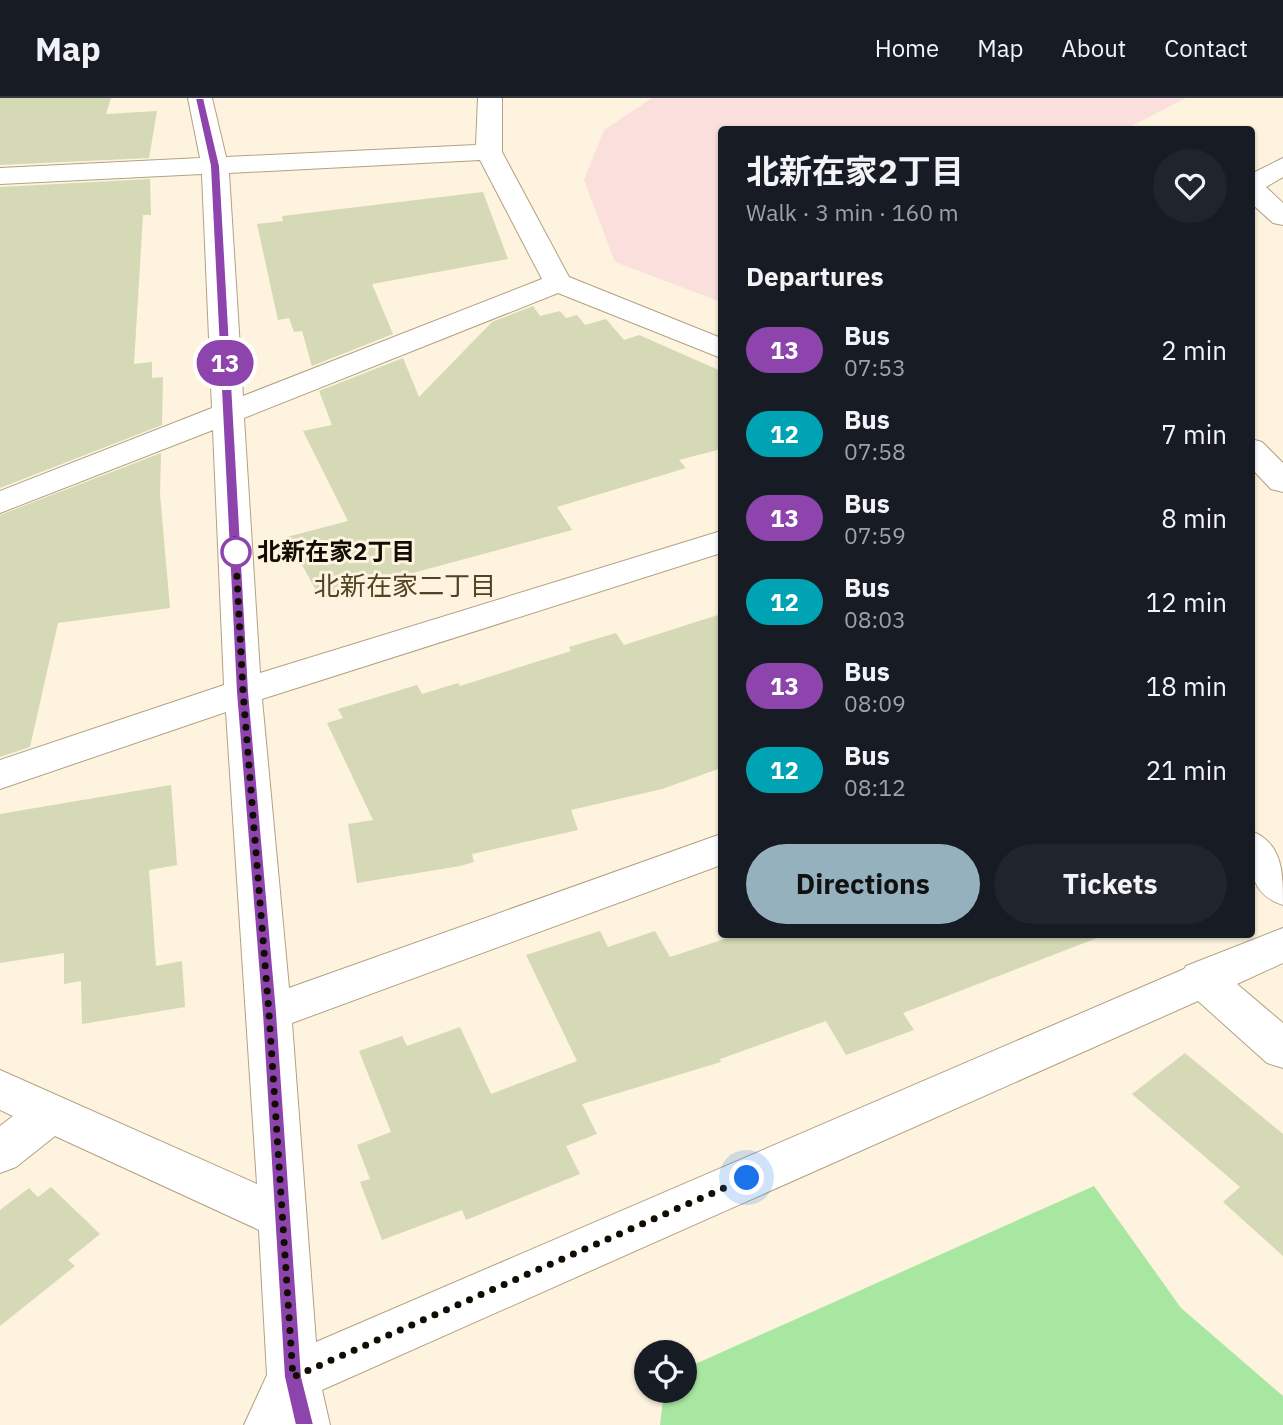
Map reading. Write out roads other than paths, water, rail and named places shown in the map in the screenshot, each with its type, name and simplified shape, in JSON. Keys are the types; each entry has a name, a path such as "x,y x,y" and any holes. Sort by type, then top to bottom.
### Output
{"street":[{"path":"200,98 215,166 243,692 269,1013 293,1377 304,1425"},
{"path":"491,98 489,152 558,283 718,348"},
{"path":"0,176 489,152"},
{"path":"1255,184 1283,166"},
{"path":"1255,190 1283,217"},
{"path":"0,503 558,283"},
{"path":"1255,453 1283,482"},
{"path":"0,775 243,692 718,542"},
{"path":"269,1013 718,850"},
{"path":"1255,851 1283,889"},
{"path":"270,1425 293,1377 1202,978 1283,945"},
{"path":"1202,978 1283,1049"},
{"path":"0,1088 282,1218"},
{"path":"0,1153 51,1112"}],"place":[{"name":"北新在家2丁目","path":"236,552"}],"district":[{"name":"北新在家二丁目","path":"405,586"}]}
